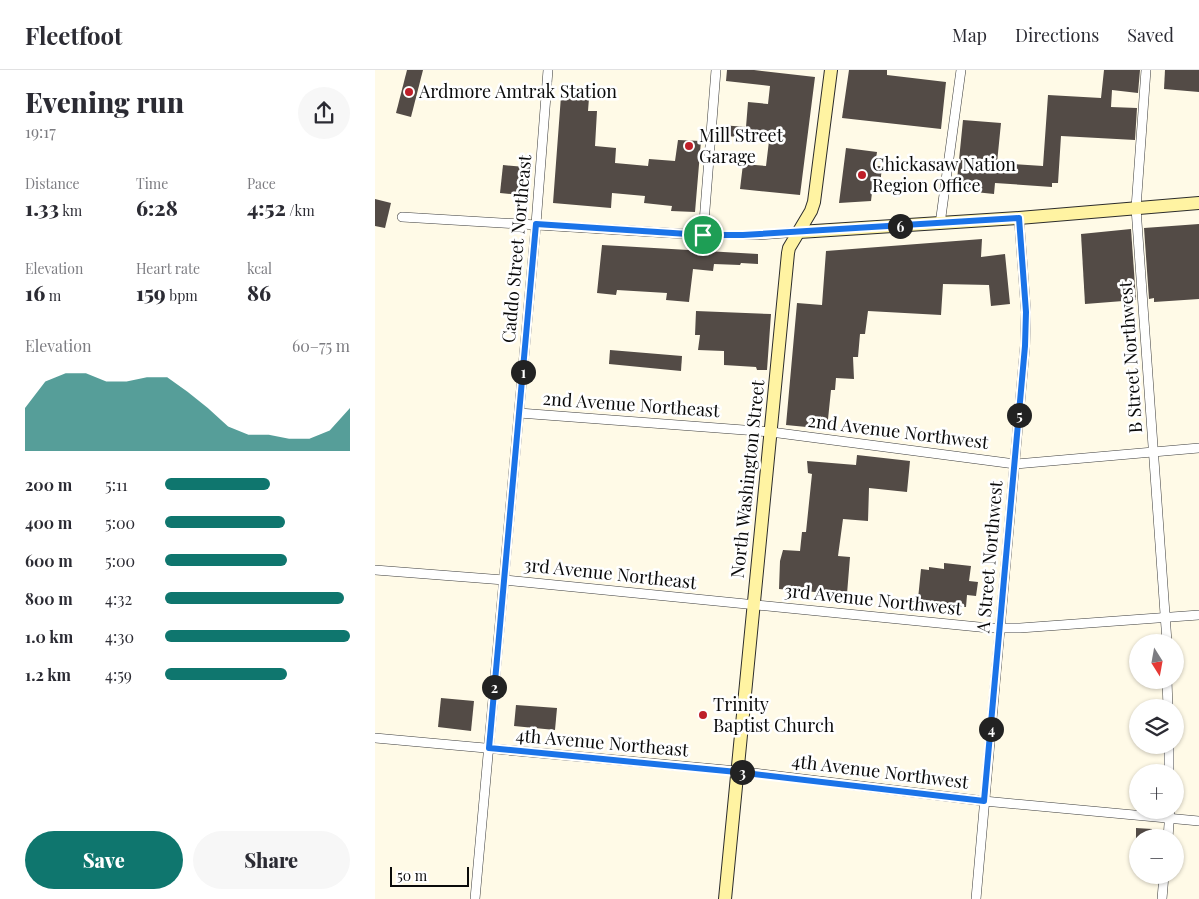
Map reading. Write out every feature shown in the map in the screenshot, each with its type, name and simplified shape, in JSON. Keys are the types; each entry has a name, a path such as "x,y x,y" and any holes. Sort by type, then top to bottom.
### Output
{"main road":[{"name":"North Washington Street","path":"725,899 788,252 814,202 831,70"},
{"path":"799,232 940,224 1199,203"}],"street":[{"name":"Caddo Street Northeast","path":"475,899 536,224 548,70"},
{"path":"703,235 716,70"},
{"path":"940,224 961,70"},
{"name":"B Street Northwest","path":"1146,70 1137,208 1167,634"},
{"path":"402,216 703,235 759,235 799,232"},
{"name":"A Street Northwest","path":"976,899 1025,346 1026,312 1019,218"},
{"name":"2nd Avenue Northeast","path":"519,412 771,432"},
{"name":"2nd Avenue Northwest","path":"771,432 1015,464 1199,448"},
{"name":"3rd Avenue Northeast","path":"375,570 504,580 753,604"},
{"name":"3rd Avenue Northwest","path":"753,604 1000,628 1166,619 1199,615"},
{"name":"4th Avenue Northeast","path":"375,738 737,772"},
{"name":"4th Avenue Northwest","path":"737,772 984,801 1129,811"},
{"name":"4th Avenue Northwest","path":"1184,817 1199,821"},
{"path":"1162,899 1164,884"}],"building":[{"name":"Ardmore Amtrak Station","path":"407,70 423,70 411,117 396,113"},
{"path":"727,70 754,70 815,77 800,195 740,189 743,164 766,166 769,141 720,135 721,125 746,127 748,102 768,104 770,86 726,81"},
{"path":"849,70 887,70 887,75 946,82 941,129 842,118"},
{"path":"1104,70 1140,70 1138,93 1112,90 1111,107 1137,108 1135,140 1061,136 1058,183 1052,183 1052,187 995,183 994,194 956,190 963,120 1001,123 997,163 1043,166 1048,95 1101,98"},
{"path":"1165,70 1199,70 1199,92 1164,89"},
{"path":"561,96 589,98 588,111 597,111 595,146 616,148 615,163 648,166 649,159 675,161 678,140 701,141 695,212 671,211 672,206 644,203 645,196 612,193 611,208 553,203"},
{"name":"Chickasaw Nation Region Office","path":"846,148 877,152 875,166 882,166 880,186 873,184 871,201 839,203"},
{"path":"503,165 525,167 522,195 500,193"},
{"path":"375,199 391,203 385,228 375,226"},
{"path":"1199,224 1199,299 1154,302 1154,298 1149,299 1144,228"},
{"path":"1131,229 1136,300 1085,304 1081,234"},
{"path":"982,239 981,257 1005,254 1010,304 991,306 989,285 943,284 941,315 868,311 865,334 860,334 858,357 853,357 854,379 836,378 835,390 831,390 827,429 786,425 797,303 822,305 826,251"},
{"path":"602,245 758,254 758,264 714,264 713,271 693,269 689,302 666,300 667,293 617,290 616,295 597,293"},
{"path":"696,311 771,314 767,370 757,370 756,367 724,365 724,351 698,350 700,335 695,335"},
{"path":"610,350 682,356 681,371 609,364"},
{"path":"857,455 910,461 907,492 869,488 868,521 843,519 838,556 850,557 847,594 832,594 831,591 815,592 779,589 780,561 783,550 800,551 802,532 806,532 812,474 808,473 807,461 856,465"},
{"path":"944,563 971,566 969,581 978,582 976,596 967,595 966,607 938,606 938,604 922,602 922,600 918,599 921,569 929,570 929,567 944,569"},
{"path":"441,698 474,701 471,731 438,727"},
{"path":"516,705 557,708 555,730 514,726"}],"place":[{"name":"Ardmore Amtrak Station","path":"409,92"},
{"name":"Mill Street Garage","path":"689,146"},
{"name":"Chickasaw Nation Region Office","path":"862,175"},
{"name":"Trinity Baptist Church","path":"703,715"}],"route":[{"path":"1019,218 1026,312 1025,346 984,801 737,772 489,748 536,224 703,235 776,234 1019,218"}]}
